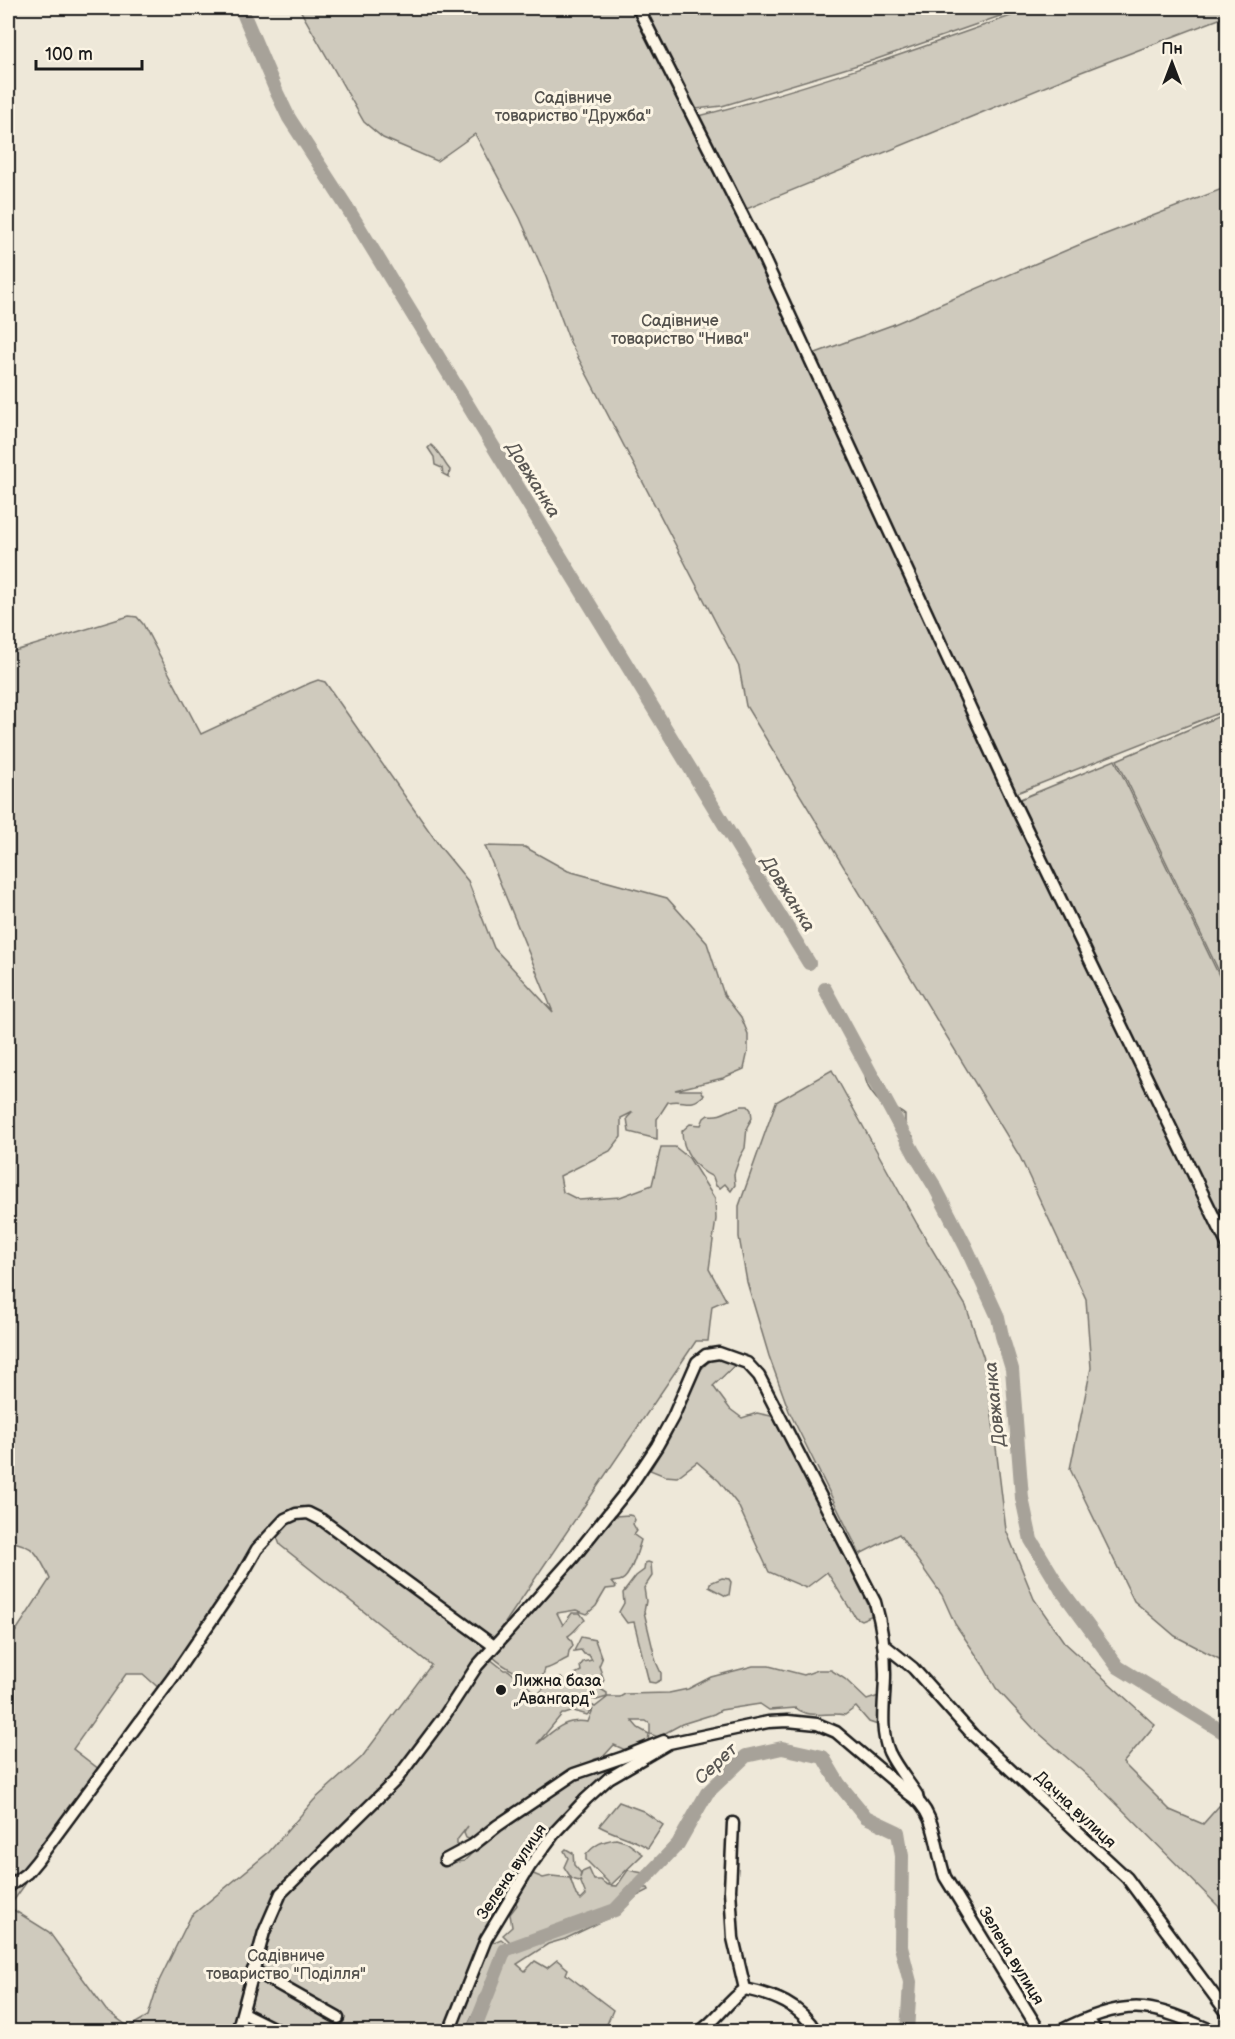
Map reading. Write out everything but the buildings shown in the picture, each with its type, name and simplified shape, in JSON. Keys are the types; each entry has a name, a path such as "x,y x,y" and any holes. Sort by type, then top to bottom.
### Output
{"street":[{"path":"638,8 758,246 1015,805 1227,1246"},
{"path":"237,2031 264,1932 281,1893 396,1780 445,1715 477,1666 573,1558 638,1475 657,1446 673,1417 697,1362 706,1355 719,1353 747,1363 759,1376 875,1602 882,1625 885,1734 889,1751 918,1800"},
{"path":"8,1887 27,1873 37,1861 173,1677 236,1586 257,1549 285,1519 296,1514 308,1513 322,1520 494,1646"},
{"name":"Дачна вулиця","path":"883,1644 913,1668 973,1735 1127,1878 1227,2014"},
{"name":"Зелена вулиця","path":"449,2031 486,1939 530,1866 556,1831 586,1798 609,1778 669,1743 768,1722 788,1720 817,1724 836,1732 918,1800 926,1811 934,1833 945,1876 1040,2031"},
{"path":"445,1860 472,1845 574,1774 662,1741 681,1739"},
{"path":"733,1823 730,1890 732,1927 745,1989"},
{"path":"253,1970 338,2018"},
{"path":"699,2031 714,2022 731,2001 745,1989"},
{"path":"745,1989 781,2000 801,2012 816,2031"},
{"path":"1058,2031 1125,2008 1143,2008 1166,2013 1216,2031"},
{"path":"243,2013 281,2031"},
{"path":"1088,2019 1097,2031"}],"green space":[{"name":"Садівниче товариство \"Нива\"","path":"299,8 633,8 722,178 1227,1248 1227,1663 1175,1636 1134,1601 1070,1469 1091,1368 1086,1299 1020,1157 746,706 739,667 570,342 546,277 520,218 475,134 437,161 383,138 364,122"},
{"path":"642,8 1023,8 874,60 722,106 696,109"},
{"path":"1033,8 1227,8 1227,16 1076,74 744,210 699,116 826,79"},
{"path":"1227,187 1227,710 1014,794 813,354 892,325 1088,241"},
{"path":"431,445 450,470 449,477 443,474 442,468 435,465 434,457 428,448"},
{"name":"Садівниче товариство \"Поділля\"","path":"129,616 137,617 143,624 201,734 310,683 318,680 325,682 441,848 468,881 494,948 553,1012 485,846 525,847 568,871 667,898 707,943 724,995 741,1017 748,1034 748,1051 744,1069 723,1078 675,1090 701,1090 704,1095 691,1102 668,1102 657,1119 657,1139 629,1132 627,1118 633,1112 621,1118 621,1137 610,1151 560,1176 563,1192 579,1200 620,1197 652,1185 661,1147 675,1147 689,1158 715,1199 716,1219 709,1269 726,1300 712,1306 708,1341 696,1341 484,1654 504,1670 508,1670 550,1705 540,1692 543,1689 542,1681 561,1678 566,1682 574,1683 575,1674 581,1671 580,1666 583,1662 592,1660 581,1650 574,1651 581,1637 595,1640 602,1659 599,1666 604,1680 599,1688 607,1693 607,1697 597,1700 583,1697 581,1699 595,1707 608,1697 620,1697 625,1694 669,1693 688,1689 711,1677 753,1666 769,1666 804,1675 818,1670 831,1670 845,1679 867,1700 879,1696 886,1707 884,1716 878,1725 869,1722 856,1707 845,1715 808,1714 796,1708 769,1710 760,1704 721,1710 682,1724 658,1737 650,1734 650,1724 646,1721 632,1721 638,1728 649,1734 648,1742 632,1753 614,1745 603,1757 570,1772 471,1840 466,1838 464,1833 468,1826 457,1840 457,1862 464,1861 496,1828 527,1803 582,1774 604,1770 601,1781 581,1795 559,1823 533,1835 470,1968 447,2031 8,2031 8,1643 50,1579 35,1552 24,1545 8,1541 8,653","holes":["275,1532 280,1545 431,1665 362,1757 314,1800 269,1852 191,1916 159,1981 148,2016 129,2027 106,2010 49,1932 9,1907 104,1773 73,1749 126,1674 143,1674 162,1691","470,1673 424,1745 407,1762","593,1709 588,1722 565,1724 537,1744 562,1714 574,1711 587,1715"]},
{"path":"1227,713 1227,988 1117,760"},
{"path":"1115,760 1227,992 1227,1234 1018,800"},
{"path":"866,1068 877,1073 893,1106 905,1115 905,1129 913,1136 912,1141 907,1141 901,1129 892,1125 891,1110 876,1098 868,1087"},
{"path":"832,1070 917,1224 966,1306 986,1365 1006,1530 1034,1599 1064,1642 1155,1725 1123,1763 1170,1810 1203,1824 1219,1806 1227,1811 1227,1915 1096,1783 1033,1728 996,1688 955,1624 942,1595 899,1534 860,1554 789,1411 769,1356 747,1282 739,1237 739,1206 776,1102"},
{"path":"748,1106 752,1118 747,1127 745,1148 734,1174 735,1185 731,1191 725,1184 720,1188 716,1186 713,1177 695,1164 684,1145 682,1131 690,1124 701,1125 708,1115 722,1114"},
{"path":"713,1359 737,1363 713,1386 730,1409 742,1418 757,1413 771,1416 779,1421 873,1615 861,1620 855,1617 827,1572 806,1588 769,1572 738,1505 719,1481 697,1462 677,1477 665,1476 650,1470 670,1437 692,1383 705,1365"},
{"path":"629,1515 635,1520 633,1524 637,1531 634,1535 641,1540 634,1562 625,1578 612,1582 616,1587 606,1589 596,1606 587,1614 576,1610 557,1613 563,1625 572,1613 580,1613 585,1620 568,1636 573,1646 568,1658 545,1669 542,1678 535,1685 495,1658 488,1651 607,1523 615,1516"},
{"path":"645,1563 651,1563 652,1576 644,1588 646,1601 644,1612 656,1662 661,1673 661,1680 655,1683 649,1682 634,1622 627,1623 619,1612 624,1603 623,1593 636,1576 644,1570"},
{"path":"722,1578 729,1579 731,1582 729,1595 726,1596 709,1587 710,1583"},
{"path":"619,1802 643,1811 663,1825 648,1848 599,1826"},
{"path":"616,1839 626,1842 643,1854 611,1885 586,1860 586,1855 599,1844"},
{"path":"566,1849 573,1853 574,1865 581,1873 580,1878 582,1872 589,1869 594,1880 617,1886 628,1870 643,1873 644,1876 625,1897 595,1914 573,1919 510,1942 503,1935 512,1927 510,1914 517,1905 514,1897 531,1873 543,1878 552,1876 570,1878 576,1895 581,1900 586,1895 580,1880 572,1879 564,1867 568,1858 564,1851"},
{"path":"640,1888 649,1890 637,1896 619,1913 565,1939 548,1944 517,1964 525,1971 535,1961 547,1968 557,1960 568,1969 566,1974 613,2010 604,2031 472,2031 499,1963 505,1956 520,1946 567,1929 614,1907 627,1900"},
{"path":"501,1939 506,1943 497,1954 496,1968 467,2031 452,2032 489,1944"}],"waterway":[{"name":"Довжанка","path":"241,8 289,118 348,209 809,963"},
{"name":"Довжанка","path":"825,989 914,1153 935,1187 998,1317 1012,1369 1022,1498 1031,1540 1060,1588 1118,1667 1228,1735"},
{"name":"Серет","path":"473,2032 505,1950 615,1910 678,1844 707,1793 746,1756 782,1748 823,1757 839,1784 866,1817 898,1832 902,1856 901,1947 910,1982 907,2032"}],"place":[{"name":"Лижна база „Авангард“","path":"501,1690"}],"park label":[{"name":"Садівниче товариство \"Дружба\"","path":"573,107"}]}
